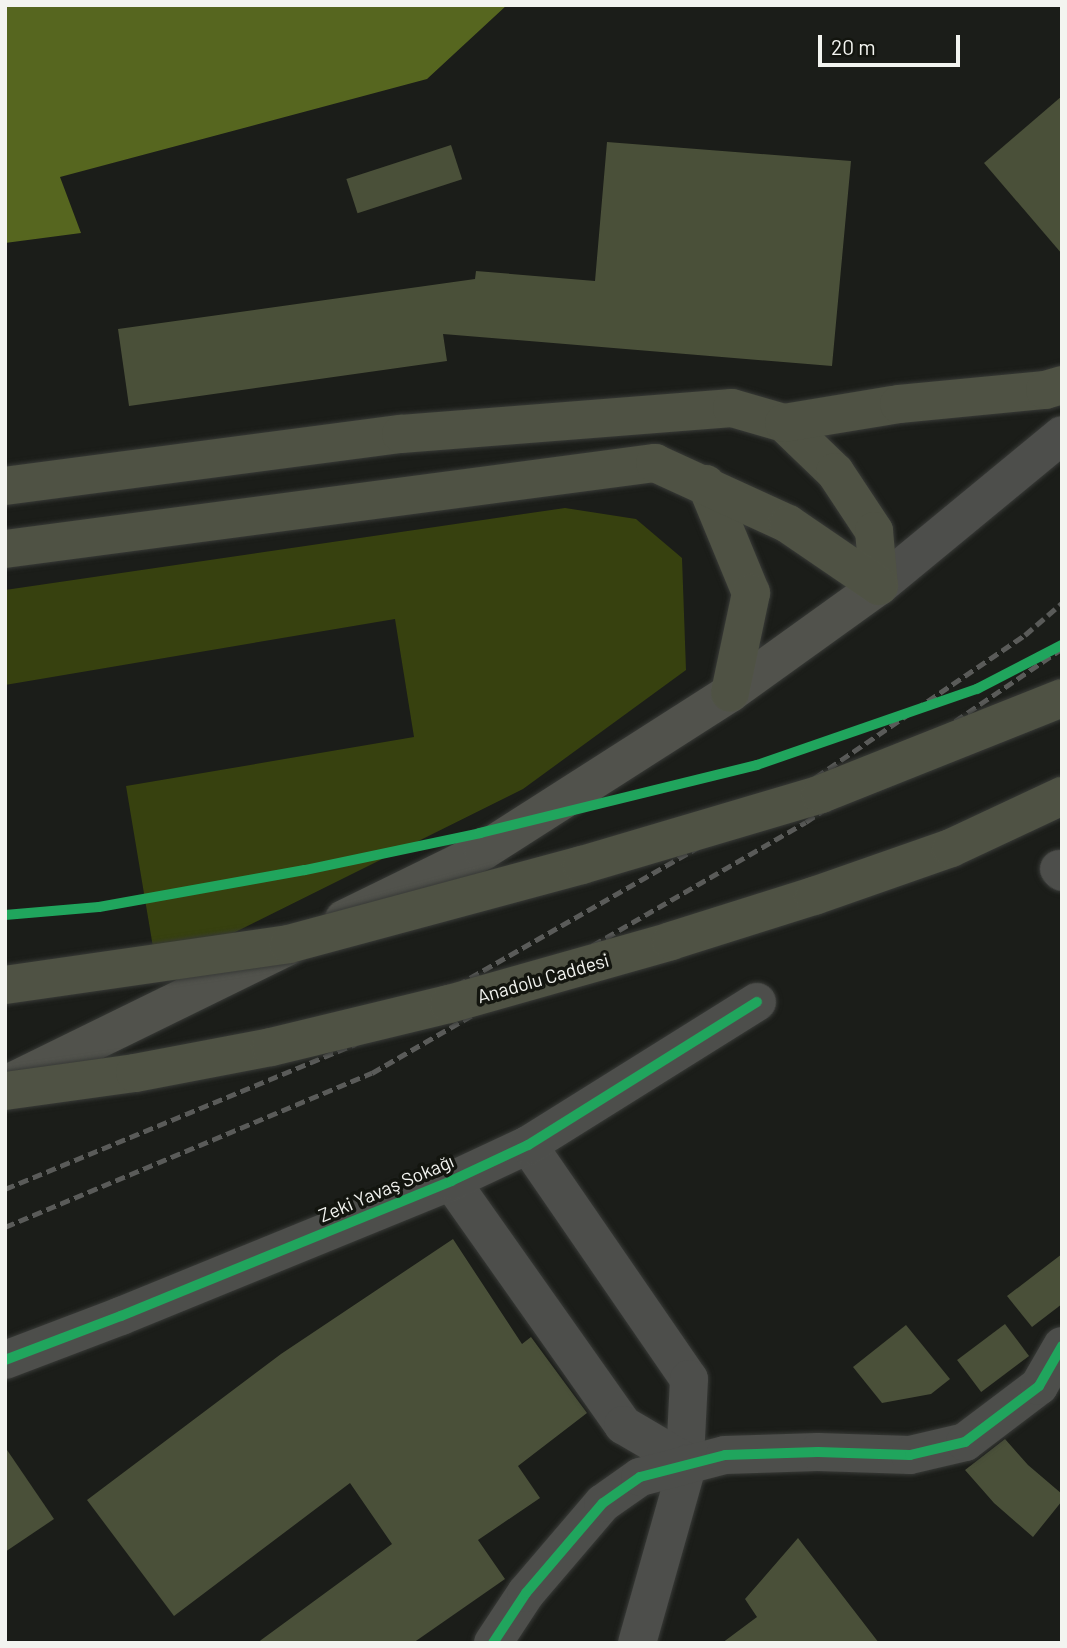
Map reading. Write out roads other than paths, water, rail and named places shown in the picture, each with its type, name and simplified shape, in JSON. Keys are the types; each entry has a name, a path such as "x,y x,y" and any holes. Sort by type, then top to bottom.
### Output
{"highway":[{"path":"5,486 401,434 732,408 784,423 899,404 1045,390 1062,385"},
{"path":"784,423 835,472 874,531 879,586"},
{"path":"5,549 655,463 706,484 788,524 879,586"},
{"path":"706,484 751,593 730,693"},
{"path":"5,985 289,944 569,869 821,794 1062,698"},
{"name":"Anadolu Caddesi","path":"5,1091 135,1073 271,1047 449,1004 671,942 814,896 951,848 1062,796"}],"main road":[{"path":"5,1084 483,851 730,693 879,586"}],"street":[{"path":"879,586 1062,435"},
{"name":"Zeki Yavaş Sokağı","path":"5,1360 121,1316 451,1181 528,1145 757,1002"},
{"path":"528,1145 689,1379 686,1461 637,1643"},
{"path":"451,1181 623,1425 686,1461"},
{"path":"493,1643 526,1593 603,1503 640,1477 686,1461 725,1455 818,1452 910,1455 965,1442 1039,1386 1062,1346"}],"railway":[{"path":"5,1189 353,1045 791,794 1025,635 1062,603"},
{"path":"5,1227 372,1073 806,822 1062,649"}]}
